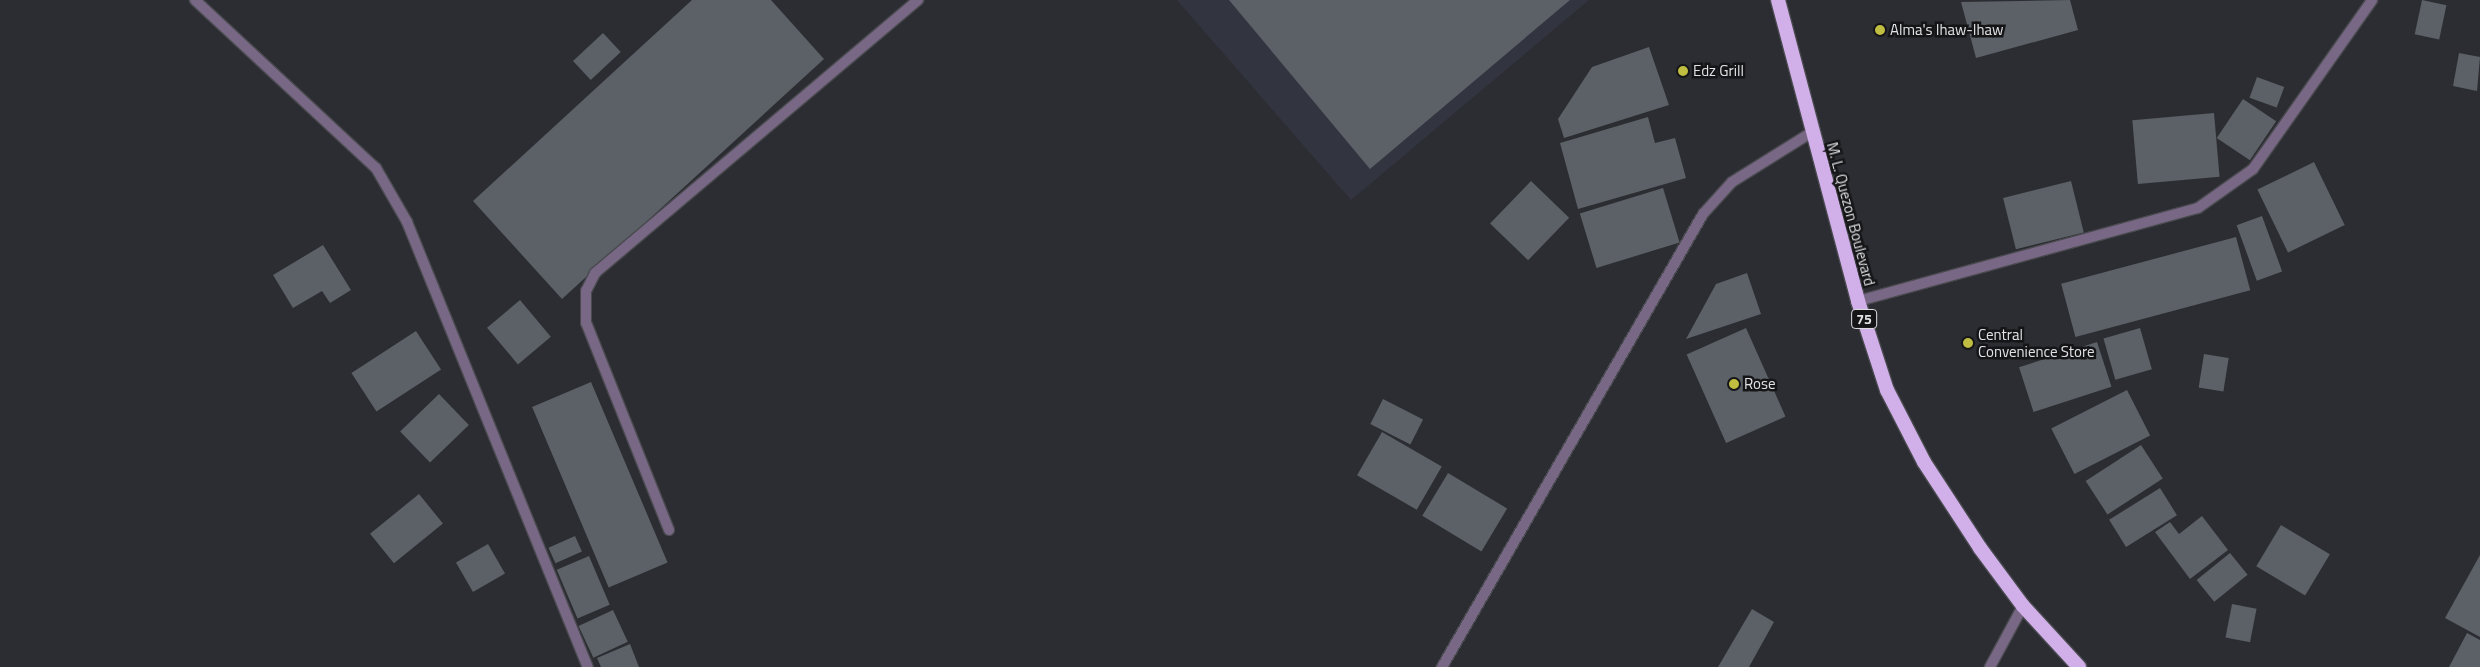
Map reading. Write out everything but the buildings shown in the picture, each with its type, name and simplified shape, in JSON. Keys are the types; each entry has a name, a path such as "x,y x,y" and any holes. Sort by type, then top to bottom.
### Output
{"highway":[{"name":"M. L. Quezon Boulevard","path":"1778,0 1858,301 1887,390 1924,462 2023,606"},
{"name":"75","path":"2023,606 2079,667"}],"street":[{"path":"196,0 376,168 419,249 588,667"},
{"path":"669,530 586,323 586,291 595,273 918,0"},
{"path":"1858,301 2198,208 2253,169 2372,0"},
{"path":"1442,667 1703,214 1732,182 1812,132"},
{"path":"1990,667 2023,606"}],"shaded area":[{"path":"1177,0 1589,0 1351,200"}],"place":[{"name":"Alma's Ihaw-Ihaw","path":"1880,30"},
{"name":"Edz Grill","path":"1683,71"},
{"name":"Central Convenience Store","path":"1968,343"},
{"name":"Rose","path":"1734,384"}]}
